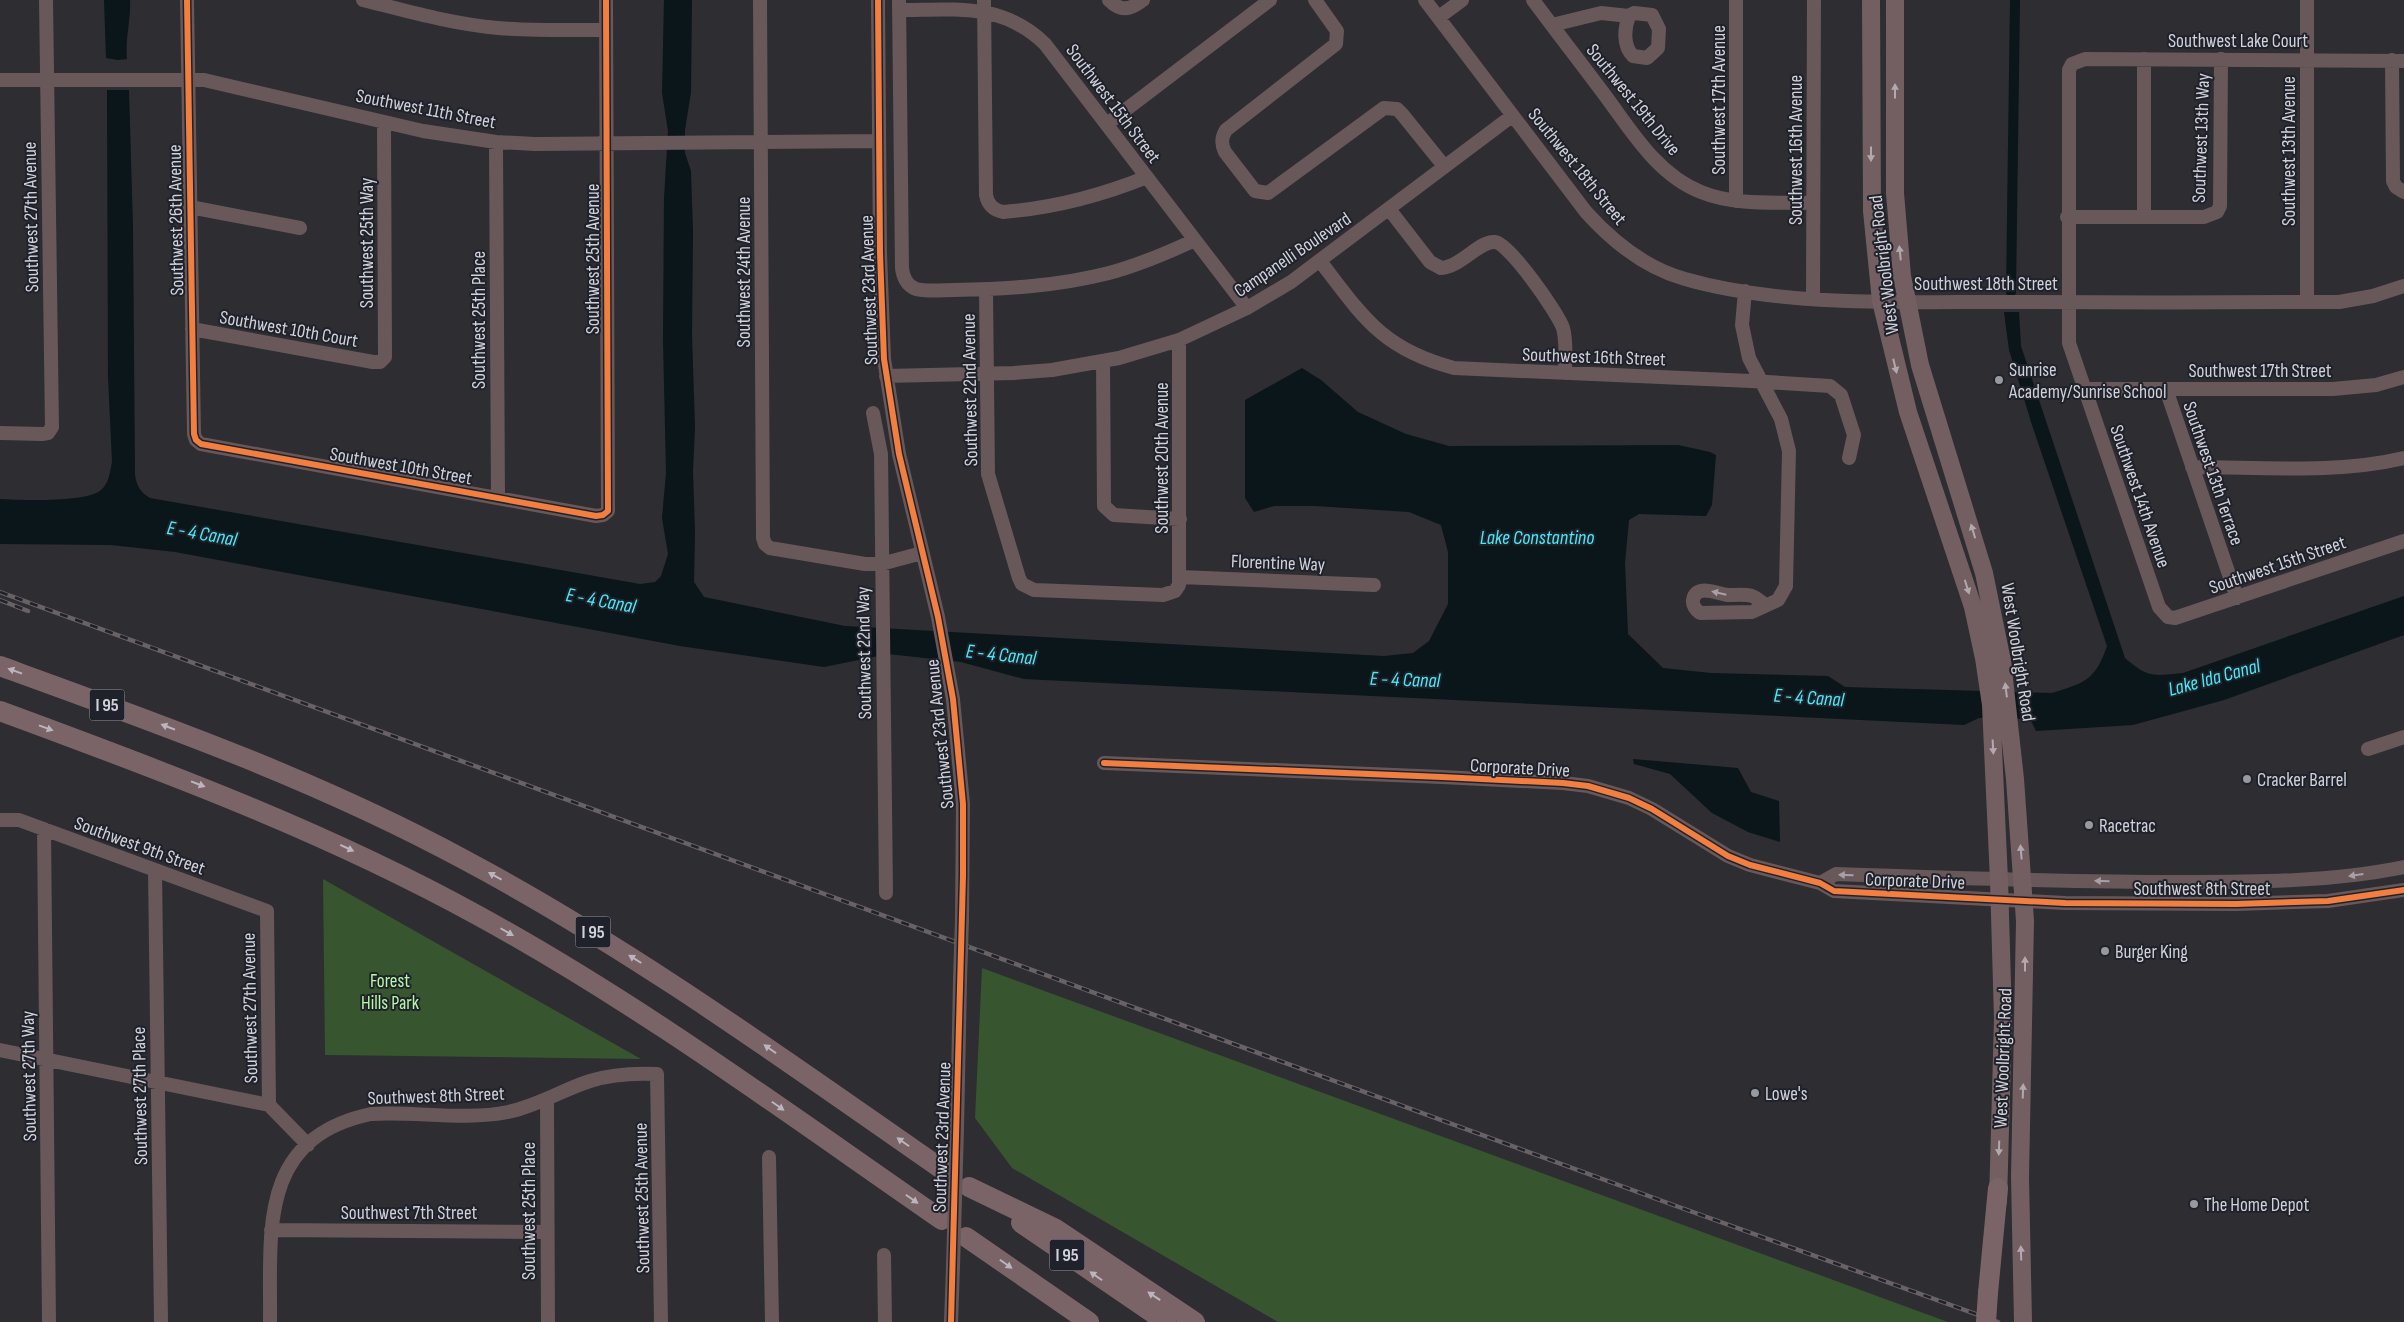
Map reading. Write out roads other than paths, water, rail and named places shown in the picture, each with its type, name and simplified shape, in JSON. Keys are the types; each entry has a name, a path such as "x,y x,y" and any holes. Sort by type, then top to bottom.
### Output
{"highway":[{"name":"I 95","path":"0,666 245,757 370,812 462,858 567,917 668,980 943,1170"},
{"name":"I 95","path":"0,711 168,773 263,811 356,852 470,911 566,966 631,1007 942,1220"},
{"name":"I 95","path":"1166,1322 968,1187 1056,1229 1195,1322"},
{"path":"1991,1321 1998,1188"},
{"name":"I 95","path":"966,1236 1089,1322"}],"main road":[{"name":"West Woolbright Road","path":"1871,0 1872,210 1881,301 1908,412 1963,574 1981,641 1992,724 2000,899 2003,1027 1998,1188"},
{"name":"West Woolbright Road","path":"1895,0 1895,193 1906,302 1920,365 1975,538 1996,626 2007,702 2025,900 2025,995 2020,1177 2024,1322"}],"street":[{"name":"Southwest 27th Avenue","path":"0,433 42,434 48,433 52,427 46,0"},
{"name":"Southwest 26th Avenue","path":"187,0 192,329 196,440"},
{"path":"363,0 456,22 497,28 606,30"},
{"name":"Southwest 25th Avenue","path":"603,516 608,511 606,0"},
{"name":"Southwest 24th Avenue","path":"760,0 763,538 765,544 770,548 857,563 881,564"},
{"name":"Southwest 23rd Avenue","path":"878,0 881,298 886,376 899,454 938,617 949,675 956,725 963,804 962,920 951,1322"},
{"path":"1109,0 1122,9 1129,9 1143,0"},
{"path":"1107,124 1270,0"},
{"path":"1315,0 1337,31 1336,44 1226,130 1222,136 1222,146 1225,152 1255,190 1268,192 1384,108 1390,107 1402,114 1444,166"},
{"name":"Southwest 18th Street","path":"1425,0 1512,116 1602,230 1627,250 1648,263 1685,279 1745,291 1813,299 1906,302 2307,302 2360,300 2404,286"},
{"path":"1438,17 1462,0"},
{"name":"Southwest 19th Drive","path":"1533,0 1660,165 1675,178 1701,192 1736,201 1813,203"},
{"name":"Southwest 17th Avenue","path":"1736,0 1736,201"},
{"name":"Southwest 16th Avenue","path":"1813,299 1814,0"},
{"name":"Southwest 13th Avenue","path":"2307,0 2307,302"},
{"path":"899,5 902,268 903,275 910,286 923,290 986,290 1025,288 1080,280 1142,263 1195,240"},
{"name":"Southwest 15th Street","path":"899,5 984,6 1016,21 1034,34 1045,44 1247,308"},
{"path":"984,6 986,195 990,206 997,211 1004,212 1054,206 1117,190 1147,177"},
{"path":"1552,25 1601,13 1629,16"},
{"name":"Southwest Lake Court","path":"2072,64 2085,59 2398,61"},
{"path":"2068,217 2144,217 2144,59"},
{"name":"Southwest 13th Way","path":"2144,217 2211,216 2220,206 2221,59"},
{"path":"2398,61 2393,181 2396,187 2404,192"},
{"name":"Southwest 14th Avenue","path":"2072,64 2069,70 2067,302 2069,343 2162,613"},
{"name":"Southwest 11th Street","path":"0,80 188,78 231,84 384,122 441,134 496,142 607,144 878,141"},
{"name":"Campanelli Boulevard","path":"886,376 1045,371 1134,354 1179,340 1247,308 1320,262 1512,116"},
{"name":"Southwest 25th Way","path":"380,362 385,357 384,122"},
{"name":"Southwest 25th Place","path":"496,142 498,498"},
{"path":"190,207 300,228"},
{"path":"1388,209 1430,262 1442,268 1454,266 1488,243 1495,242 1507,248 1558,316 1564,336 1565,373"},
{"name":"Southwest 16th Street","path":"1320,262 1366,321 1394,343 1419,357 1468,370 1824,385 1836,390 1841,395 1854,435 1849,458"},
{"name":"Southwest 22nd Avenue","path":"986,290 988,474 1022,584 1034,590 1163,595 1175,590 1180,577"},
{"path":"1745,291 1742,317 1744,342 1760,382 1781,419 1786,435 1790,468 1786,586 1778,600 1765,605"},
{"name":"Southwest 10th Court","path":"192,329 380,362"},
{"name":"Southwest 20th Avenue","path":"1179,340 1180,577"},
{"path":"1103,361 1104,506 1114,515 1180,519"},
{"name":"Southwest 17th Street","path":"2084,389 2333,389 2376,385 2404,377"},
{"name":"Southwest 13th Terrace","path":"2166,389 2237,598"},
{"name":"Southwest 22nd Way","path":"873,413 880,454 886,894"},
{"name":"Southwest 10th Street","path":"196,440 201,444 603,516"},
{"path":"2192,467 2340,467 2366,465 2404,458"},
{"name":"Southwest 15th Street","path":"2162,613 2174,618 2404,541"},
{"path":"881,564 922,554"},
{"name":"Florentine Way","path":"1180,577 1374,585"},
{"path":"2368,749 2404,738"},
{"name":"Corporate Drive","path":"1104,763 1442,777 1588,786 1629,798 1652,809 1728,856 1750,865 1820,883 1834,892 2000,899"},
{"name":"Southwest 9th Street","path":"0,820 19,820 267,911"},
{"name":"Southwest 27th Way","path":"44,829 50,1322"},
{"name":"Southwest 8th Street","path":"1999,880 2220,882 2322,880 2404,867"},
{"name":"Southwest 27th Place","path":"155,870 160,1322"},
{"name":"Corporate Drive","path":"1820,883 1836,874 1999,880"},
{"path":"2180,903 2183,894 2220,882"},
{"name":"Southwest 8th Street","path":"2000,899 2180,903 2321,902 2404,890"},
{"name":"Southwest 27th Avenue","path":"267,911 269,1105"},
{"path":"0,1050 269,1105 308,1145 292,1163 280,1184 275,1199 271,1230 270,1322"},
{"name":"Southwest 25th Avenue","path":"658,1074 661,1322"},
{"name":"Southwest 8th Street","path":"308,1145 340,1123 371,1114 493,1114 530,1106 577,1086 610,1076 658,1074"},
{"name":"Southwest 25th Place","path":"546,1100 548,1322"},
{"path":"769,1157 772,1322"},
{"name":"Southwest 7th Street","path":"271,1230 547,1232"},
{"path":"884,1255 885,1322"}],"water":[{"path":"104,0 130,0 127,59 106,58"},
{"path":"664,0 692,0 691,92 685,130 685,153 691,171 693,232 694,582 704,597 845,626 1384,656 1413,653 1429,641 1448,604 1448,552 1441,525 1409,512 1315,506 1274,506 1254,512 1245,498 1245,400 1302,368 1321,380 1358,412 1406,434 1449,446 1678,445 1716,455 1712,505 1706,516 1639,514 1629,520 1625,563 1628,634 1663,668 1711,673 1828,676 1845,687 2052,693 2080,683 2093,674 2103,658 2107,646 2032,425 2009,350 2004,312 2019,312 2021,346 2125,658 2140,669 2151,674 2183,673 2404,596 2404,635 2224,700 2133,725 2036,731 2030,719 1979,718 1964,725 1024,679 961,662 888,654 824,667 680,646 175,552 111,545 0,544 0,499 53,500 82,497 101,490 109,477 112,462 108,377 107,90 129,90 133,228 135,474 136,482 141,491 150,498 640,584 655,582 661,576 668,554 662,518 666,473 663,340 664,198 668,131 662,93"},
{"path":"1633,759 1738,768 1751,792 1779,801 1780,842 1748,832 1712,813 1670,774 1634,764"}],"waterway":[{"path":"2011,292 2015,0"}],"railway":[{"path":"0,592 1665,1202 1998,1322"},
{"path":"0,600 28,611"}],"place":[{"name":"Sunrise Academy/Sunrise School","path":"1999,380"},
{"name":"Cracker Barrel","path":"2247,779"},
{"name":"Racetrac","path":"2089,825"},
{"name":"Burger King","path":"2105,951"},
{"name":"Lowe's","path":"1755,1093"},
{"name":"The Home Depot","path":"2194,1204"}],"water label":[{"name":"E - 4 Canal","path":"202,533"},
{"name":"Lake Constantino","path":"1537,537"},
{"name":"E - 4 Canal","path":"601,600"},
{"name":"E - 4 Canal","path":"1001,654"},
{"name":"Lake Ida Canal","path":"2214,677"},
{"name":"E - 4 Canal","path":"1405,679"},
{"name":"E - 4 Canal","path":"1809,697"}],"park label":[{"name":"Forest Hills Park","path":"390,991"}]}
